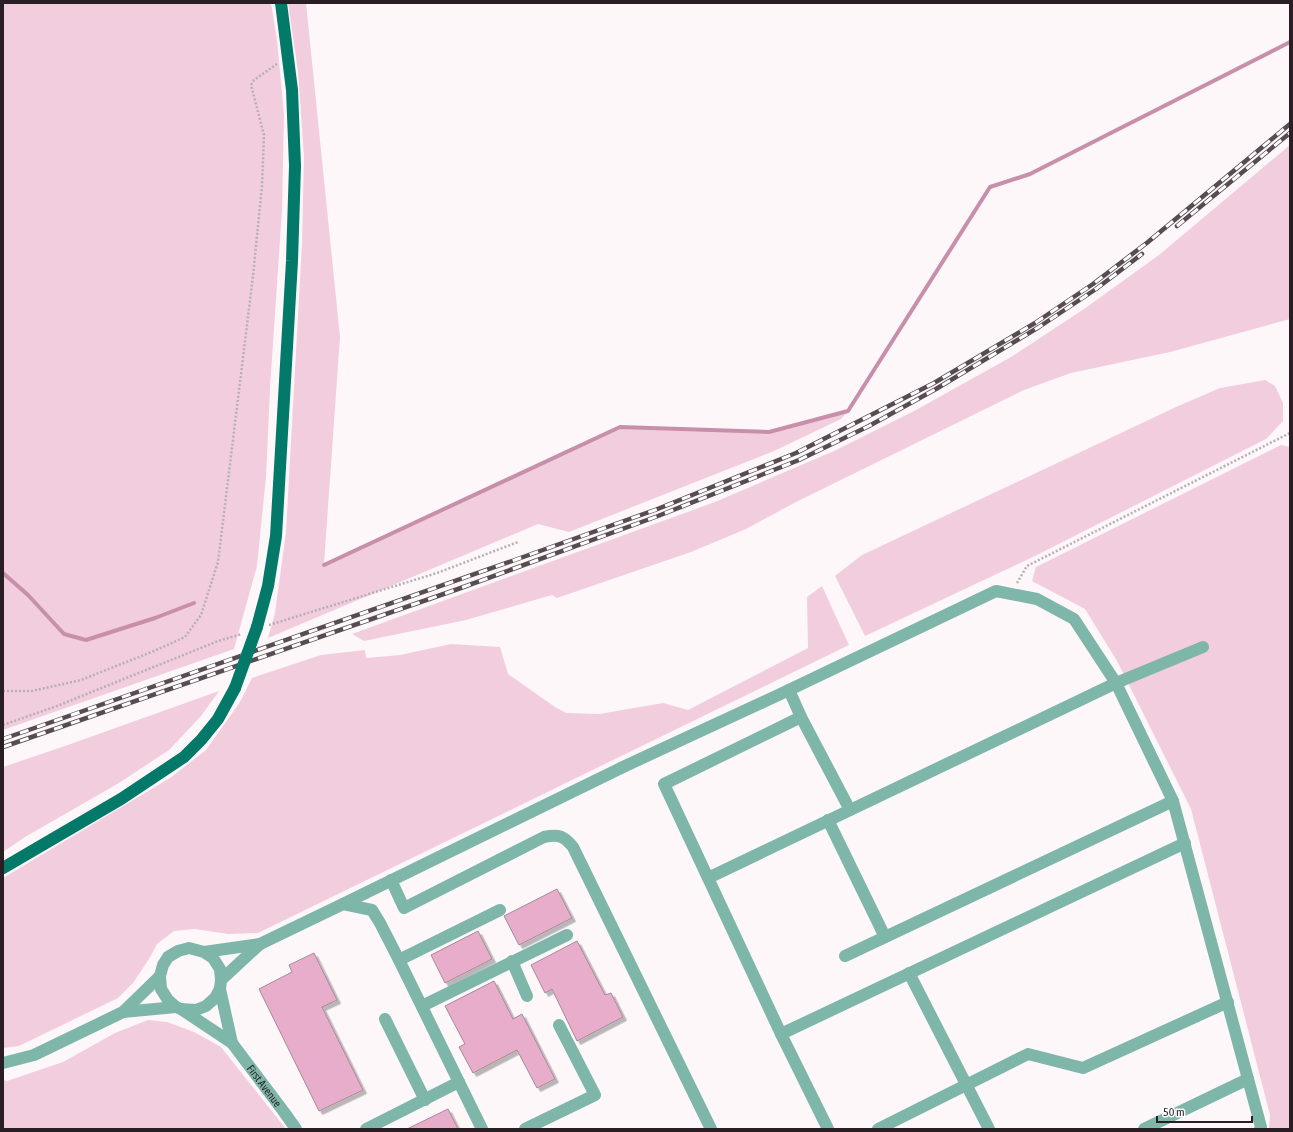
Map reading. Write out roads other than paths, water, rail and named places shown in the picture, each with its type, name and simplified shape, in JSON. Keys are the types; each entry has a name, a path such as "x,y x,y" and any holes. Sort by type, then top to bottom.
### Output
{"main road":[{"path":"3,868 121,799 184,757 201,740 218,719 235,688 257,627 268,586 276,536 291,268 295,166 292,90 281,3"}],"street":[{"path":"204,952 260,944 623,767 790,690 996,590 1037,599 1074,619 1116,683 1174,801 1261,1127 1260,1129"},
{"path":"708,878 1116,683 1203,647"},
{"path":"790,690 801,717 850,810"},
{"path":"801,717 664,784 781,1034 828,1129"},
{"path":"845,956 1174,801"},
{"path":"828,820 885,937"},
{"path":"391,880 404,908 544,837 554,835 560,836 569,842 577,854 711,1129"},
{"path":"781,1034 1185,843"},
{"path":"343,904 372,910 399,960 482,1129"},
{"path":"399,960 500,910"},
{"path":"422,1006 567,935"},
{"path":"123,1012 179,1008 196,1010 206,1006 215,998 221,984 260,944"},
{"path":"179,1008 168,1000 161,989 160,976 163,965 168,957 178,951 189,948 204,952 213,958 220,970 221,984"},
{"path":"512,961 527,996"},
{"path":"909,973 989,1129"},
{"path":"3,1063 34,1055 123,1012 160,976"},
{"name":"First Avenue","path":"221,984 232,1043"},
{"path":"878,1129 1028,1054 1083,1068 1228,1002"},
{"name":"First Avenue","path":"179,1008 232,1043 296,1129"},
{"path":"385,1019 425,1100"},
{"path":"525,1129 595,1095 559,1025"},
{"path":"1144,1129 1248,1079"},
{"path":"366,1129 459,1082"}],"waterway":[{"path":"324,565 620,427 769,432 848,411 990,187 1030,174 1290,42"},
{"path":"3,573 28,595 64,634 86,640 155,618 194,603"}],"railway":[{"path":"3,739 655,510 796,453 934,383 1035,323 1093,284 1148,242 1290,124"},
{"path":"1177,226 1290,133"},
{"path":"3,747 458,589 658,516 799,460 869,426 936,389 1039,327 1096,289 1142,254"}]}
